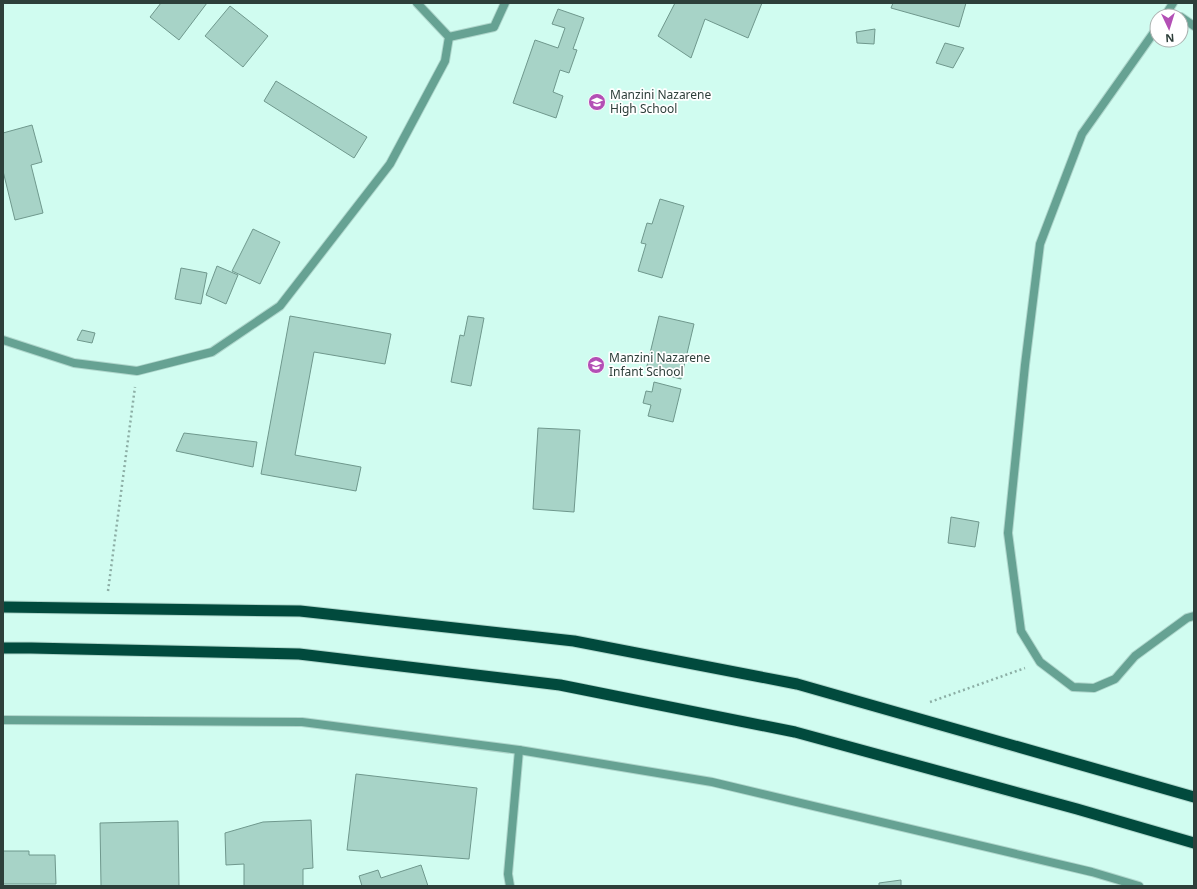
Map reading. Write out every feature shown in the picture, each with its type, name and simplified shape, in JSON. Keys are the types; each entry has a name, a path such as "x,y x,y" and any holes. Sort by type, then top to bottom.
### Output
{"highway":[{"path":"3,607 300,611 574,641 797,684 1194,797"},
{"path":"3,648 300,654 560,685 795,732 1077,809 1194,843"}],"street":[{"path":"417,3 449,37"},
{"path":"449,37 494,27 506,3"},
{"path":"3,340 74,363 137,371 212,352 280,306 390,164 445,61 449,37"},
{"path":"1149,39 1082,134 1040,244 1025,365 1008,533 1021,631 1040,662 1073,687 1094,688 1115,679 1135,656 1187,618 1194,616"},
{"path":"3,720 302,722 519,750 712,782 1092,872 1139,886"},
{"path":"510,886 508,874 519,750"}],"path":[{"path":"106,608 137,371"},
{"path":"901,713 1040,662"}],"building":[{"path":"161,3 207,3 179,40 150,17"},
{"path":"675,3 762,3 748,38 705,19 691,58 658,36"},
{"path":"893,3 966,3 959,27 891,8"},
{"path":"230,6 268,36 243,67 205,36"},
{"path":"558,9 584,18 573,49 577,50 569,73 560,70 553,92 563,96 556,118 513,103 535,40 558,48 565,28 552,24"},
{"path":"875,29 874,44 857,43 856,32"},
{"path":"945,43 964,48 953,68 936,63"},
{"path":"276,81 367,137 354,158 264,101"},
{"path":"32,125 42,162 31,165 43,213 15,220 3,171 3,133"},
{"path":"660,199 684,206 662,278 638,271 646,244 641,243 647,223 652,224"},
{"path":"253,229 280,242 260,284 232,271"},
{"path":"217,266 238,275 226,304 206,295"},
{"path":"181,268 207,273 201,304 175,299"},
{"path":"290,316 391,334 385,364 314,352 295,455 361,467 356,491 261,474"},
{"path":"468,316 484,318 471,386 451,382 460,335 464,336"},
{"path":"659,316 694,324 681,379 646,370"},
{"path":"82,330 95,333 92,343 77,340"},
{"path":"654,382 681,389 673,422 648,416 651,405 643,403 646,391 652,392"},
{"path":"538,428 580,430 574,512 533,509"},
{"path":"184,433 257,442 253,467 176,451"},
{"path":"951,517 979,522 975,547 948,543"},
{"path":"356,774 477,788 469,859 347,850"},
{"path":"311,820 313,868 303,869 303,886 244,886 244,864 226,865 225,833 263,822"},
{"path":"178,821 179,886 101,886 100,823"},
{"path":"3,851 29,851 29,855 55,855 56,884 3,884"},
{"path":"421,865 428,886 362,886 359,876 378,870 381,878"},
{"path":"901,880 901,886 879,886 879,883"}],"place":[{"name":"Manzini Nazarene High School","path":"597,102"},
{"name":"Manzini Nazarene Infant School","path":"596,365"}]}
